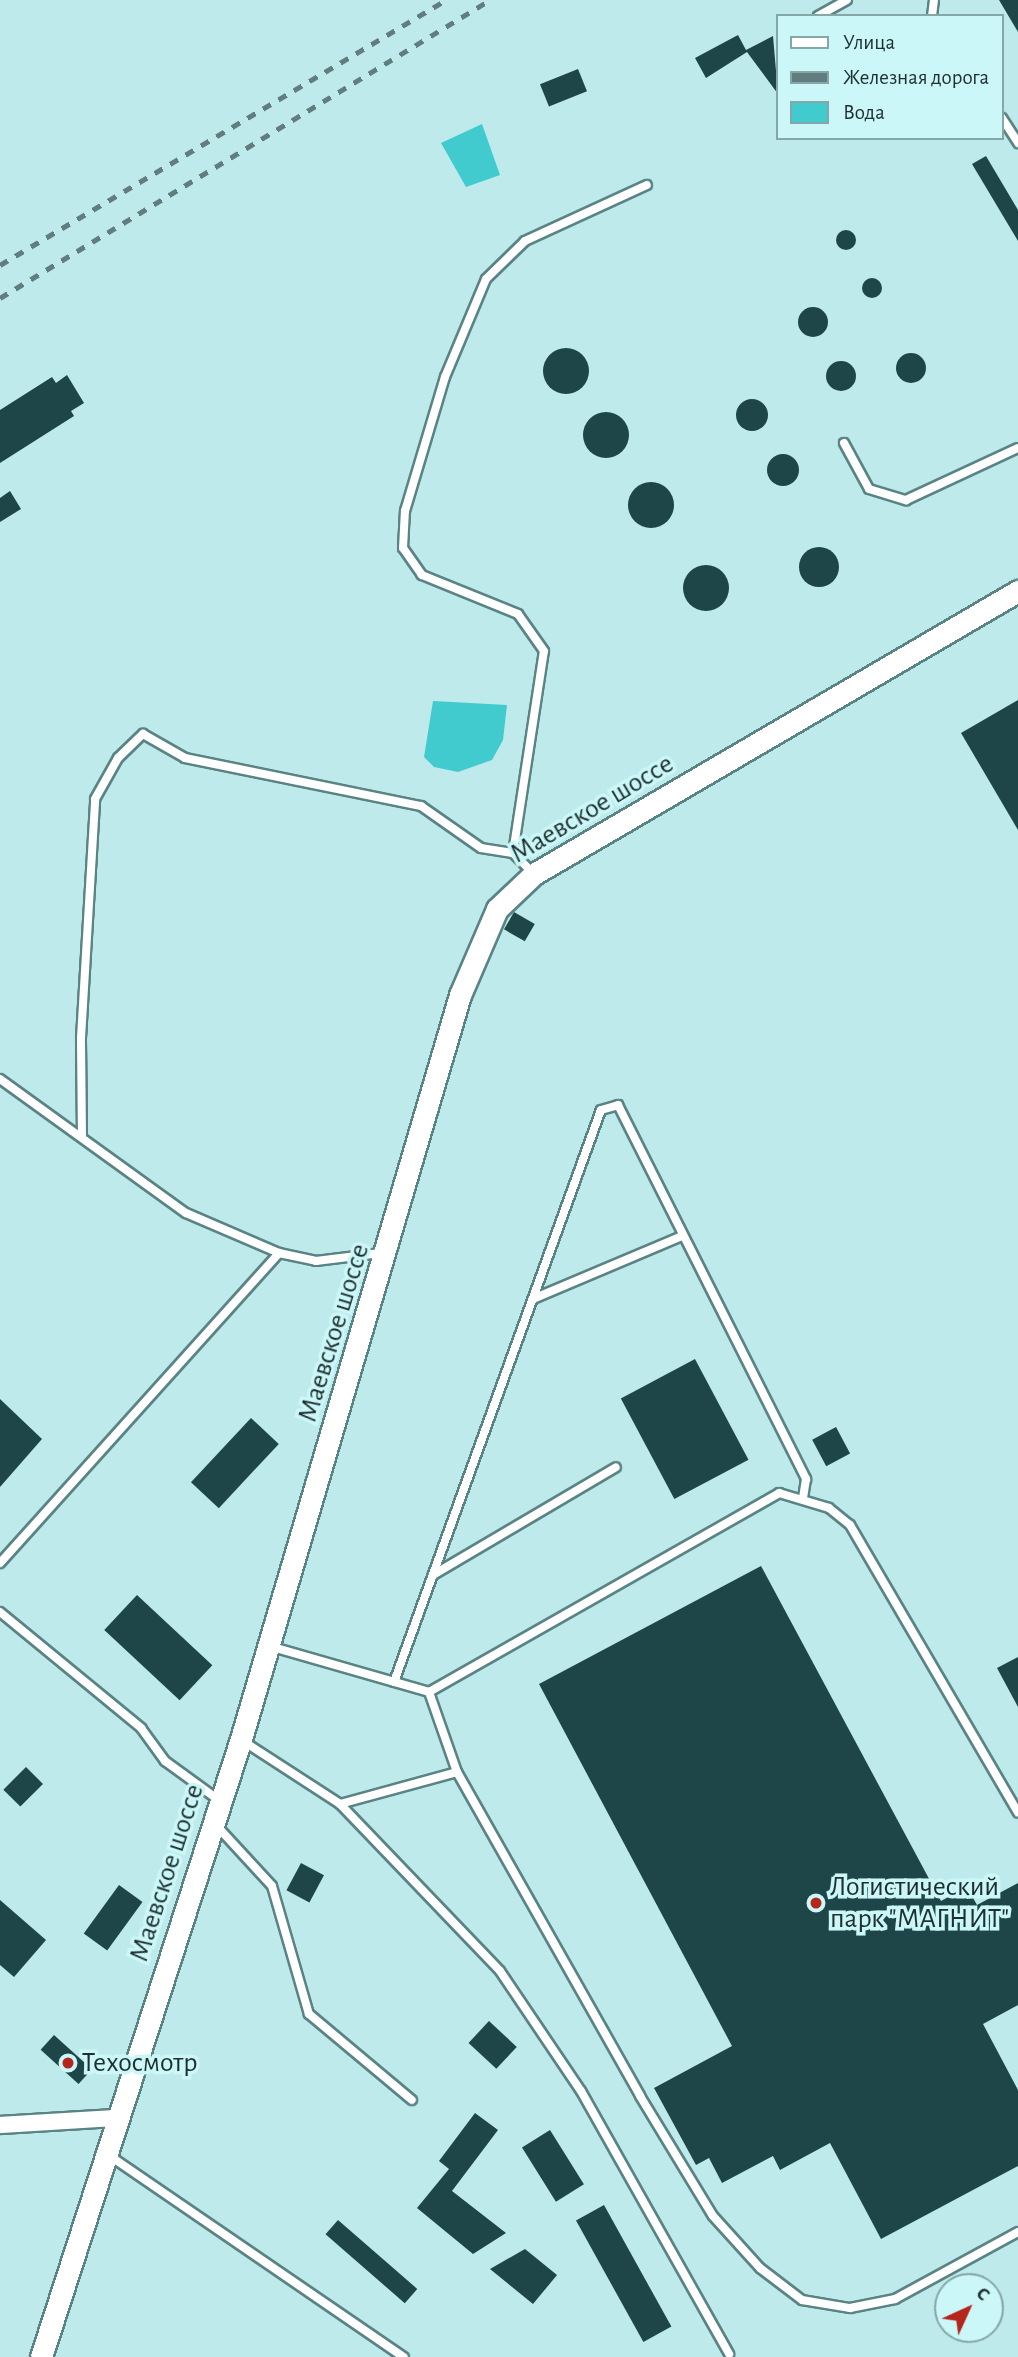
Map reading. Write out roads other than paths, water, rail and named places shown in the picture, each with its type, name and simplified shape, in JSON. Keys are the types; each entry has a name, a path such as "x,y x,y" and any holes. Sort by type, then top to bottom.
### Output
{"street":[{"name":"Маевское шоссе","path":"41,2357 115,2118 241,1739 479,942 497,909 534,874 1018,591"},
{"path":"0,2125 115,2118"}],"lane":[{"path":"822,14 847,0"},
{"path":"934,0 934,14"},
{"path":"1004,121 1018,143"},
{"path":"513,853 544,651 517,614 422,575 402,548 405,511 444,377 486,279 525,241 647,185"},
{"path":"844,443 869,489 906,500 1018,449"},
{"path":"82,1137 81,1038 95,799 118,758 143,734 185,758 421,806 481,848 513,853 534,874"},
{"path":"0,1079 186,1213 279,1253 316,1261 388,1252"},
{"path":"394,1682 601,1110 618,1105 806,1479 803,1498"},
{"path":"533,1299 682,1236"},
{"path":"0,1563 279,1253"},
{"path":"433,1576 616,1467"},
{"path":"269,1646 429,1692 779,1493 803,1498 850,1525 1018,1812"},
{"path":"0,1612 141,1728 165,1761 220,1801"},
{"path":"429,1692 457,1772 655,2120 713,2216 760,2269 802,2300 850,2308 895,2299 1018,2232"},
{"path":"241,1739 340,1804 500,1971 581,2091 729,2354"},
{"path":"340,1804 457,1772"},
{"path":"213,1822 272,1886 309,2014 412,2100"},
{"path":"104,2152 404,2357"}],"water":[{"path":"482,124 500,175 466,187 441,143"},
{"path":"433,701 507,705 503,740 492,760 458,772 434,767 424,757"}],"railway":[{"path":"0,265 446,0"},
{"path":"0,298 490,0"}],"place":[{"name":"Логистический парк \"МАГНИТ\"","path":"816,1903"},
{"name":"Техосмотр","path":"68,2063"}]}
